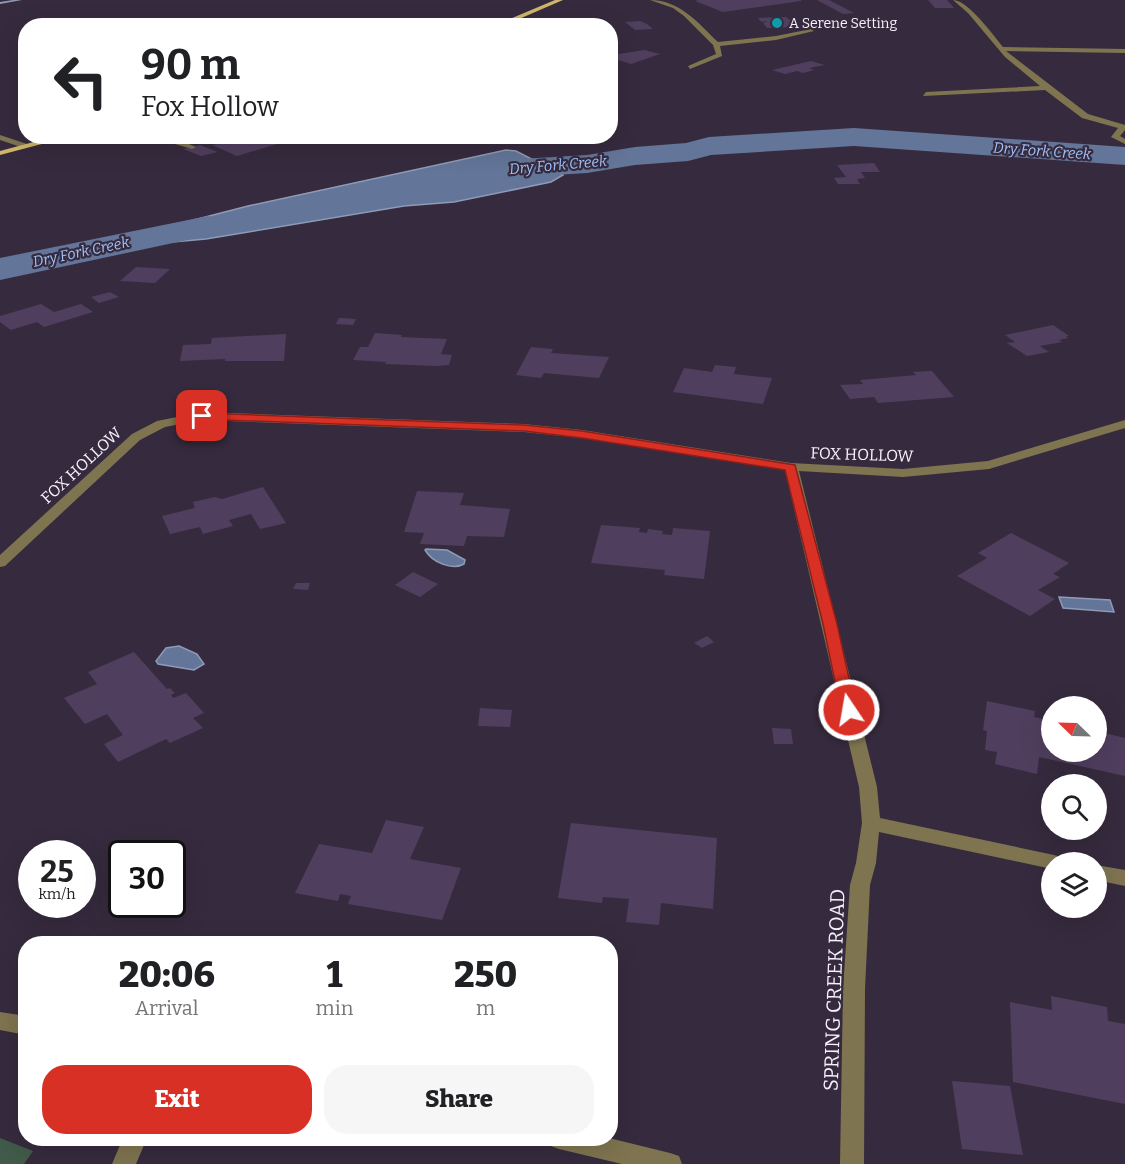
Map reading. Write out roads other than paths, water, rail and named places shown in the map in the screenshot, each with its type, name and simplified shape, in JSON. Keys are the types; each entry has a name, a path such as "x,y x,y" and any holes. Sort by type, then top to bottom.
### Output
{"main road":[{"path":"516,18 560,0"},
{"path":"0,153 33,144"}],"street":[{"path":"653,0 675,8 716,44 720,55 690,67"},
{"path":"956,0 962,8 970,12 1006,56 1085,116 1123,127 1115,137 1125,142"},
{"path":"716,44 776,38 811,31"},
{"path":"1002,50 1125,51"},
{"path":"926,94 1047,88"},
{"path":"0,137 18,144"},
{"path":"19,144 24,146"},
{"path":"184,144 192,147"},
{"name":"FOX HOLLOW","path":"0,563 136,436 161,424 191,417 466,424 524,428 582,434 790,467 903,473 989,465 1125,424"},
{"name":"SPRING CREEK ROAD","path":"790,467 868,787 871,823 866,864 860,885 854,989 852,1164"},
{"path":"871,823 1041,859"},
{"path":"1107,874 1125,878"},
{"path":"0,1021 18,1024"},
{"path":"124,1164 132,1146"},
{"path":"593,1146 670,1164"}],"water":[{"path":"506,150 516,151 563,175 551,182 454,202 404,206 206,239 150,244 120,239 248,206"},
{"path":"426,549 447,550 465,560 464,564 448,566 432,558"},
{"path":"1059,597 1110,600 1114,612 1063,608"},
{"path":"179,646 197,654 204,664 194,670 158,664 156,661 166,648"}],"waterway":[{"path":"0,3 20,0"},
{"name":"Dry Fork Creek","path":"473,171 587,164 635,156 688,152 709,146 854,137 1125,156"},
{"name":"Dry Fork Creek","path":"0,269 208,226"}],"place":[{"name":"A Serene Setting","path":"777,23"}]}
